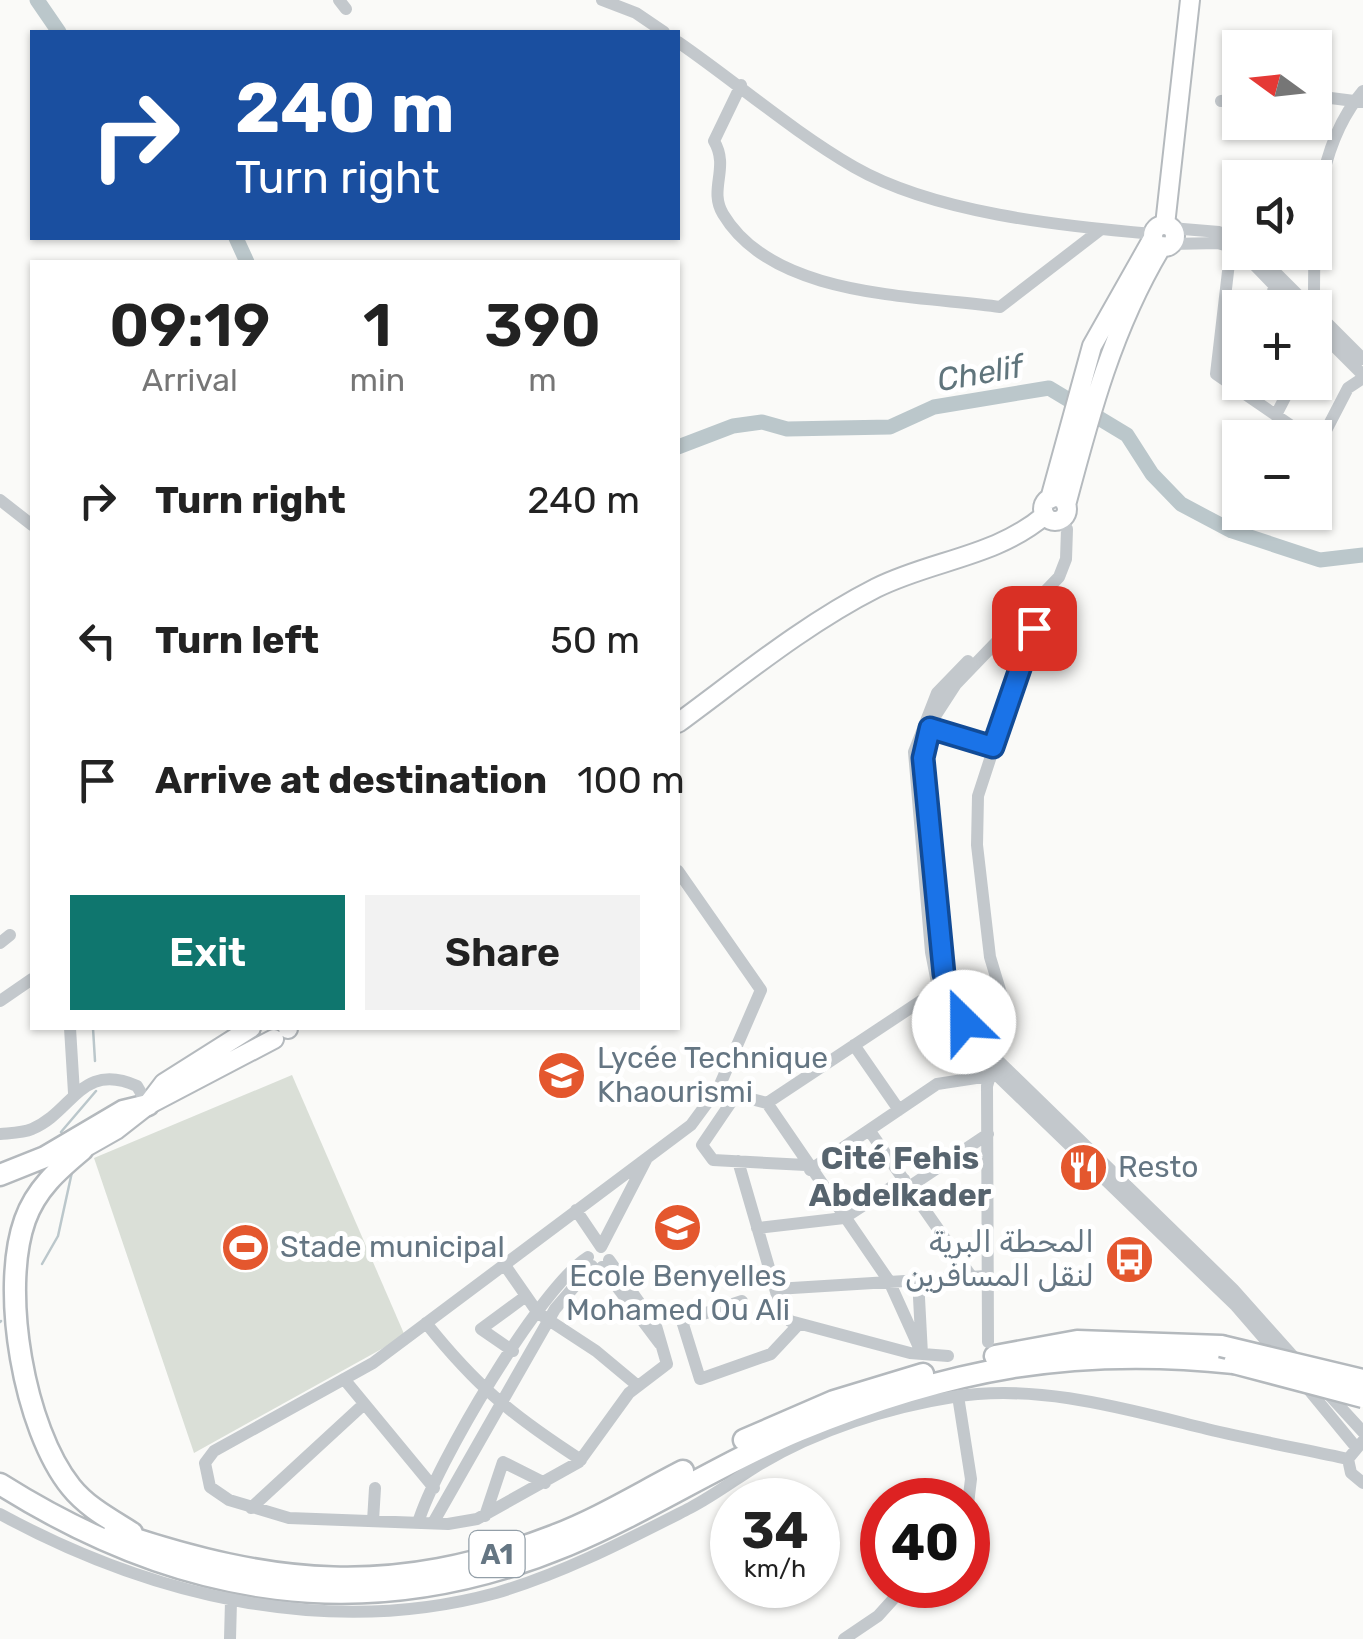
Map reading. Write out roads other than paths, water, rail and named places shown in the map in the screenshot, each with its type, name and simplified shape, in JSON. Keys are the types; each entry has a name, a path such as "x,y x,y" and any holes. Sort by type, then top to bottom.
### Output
{"highway":[{"path":"0,1174 45,1158 123,1111 148,1105"},
{"path":"82,1150 47,1180 25,1220 16,1289 23,1364 41,1430 68,1484 94,1510 150,1544"},
{"name":"A1","path":"0,1468 86,1520 150,1544 234,1569 336,1580 416,1573 554,1536 780,1423 871,1388 1042,1345 1093,1341 1227,1355 1363,1380"},
{"name":"A1","path":"0,1484 92,1535 156,1562 268,1590 351,1595 408,1590 534,1559 614,1524 753,1450 928,1386 1012,1364 1065,1357 1227,1355 1363,1396"},
{"path":"0,1498 47,1523 92,1535"}],"main road":[{"path":"680,722 846,605 908,574 996,544 1055,510 1118,329 1163,236 1190,0"},
{"path":"1055,510 1062,454 1092,346 1163,236"},
{"path":"680,711 863,582 903,563 996,544"},
{"path":"148,1105 164,1083 249,1030"},
{"path":"0,1183 82,1150 148,1105 280,1030"}],"street":[{"path":"602,0 636,13 661,30"},
{"path":"680,43 854,167 890,183 954,202 1100,230 1222,242"},
{"path":"741,85 714,141 724,158 718,202 724,217 778,268 849,290 1000,308 1100,230"},
{"path":"1332,97 1360,98"},
{"path":"1328,160 1332,136 1360,98"},
{"path":"1261,270 1278,290"},
{"path":"1273,270 1294,290"},
{"path":"1273,290 1274,286"},
{"path":"1332,328 1363,359"},
{"path":"1222,338 1216,374 1222,376"},
{"path":"1331,420 1348,388 1363,377 1332,352"},
{"path":"1265,400 1283,420"},
{"path":"1277,413 1284,400"},
{"path":"0,500 30,523"},
{"path":"942,987 924,783 923,758 930,728 956,684 1059,578 1066,559 1067,529 1055,510"},
{"path":"1010,1024 990,957 978,845 978,796 1042,598"},
{"path":"1042,598 946,680 918,733 914,771 942,987 958,1035 1236,1306 1355,1449 1351,1473 1363,1483"},
{"path":"930,728 993,747"},
{"path":"576,1210 598,1259 656,1326 668,1360 665,1368 638,1386 582,1460 485,1516 426,1523 289,1518 251,1508 210,1486 204,1470 208,1456 344,1379 426,1323 504,1264 576,1210 647,1157 691,1126 710,1104 761,990 680,874"},
{"path":"0,1001 30,980"},
{"path":"767,1103 942,987"},
{"path":"70,1030 74,1093"},
{"path":"854,1046 898,1110"},
{"path":"922,1354 889,1281 808,1168 767,1103 736,1096 702,1145 712,1160 808,1168 943,1081 992,1068"},
{"path":"988,1342 979,1276 992,1068"},
{"path":"992,1068 1233,1289 1363,1432"},
{"path":"0,1134 32,1129 91,1083 115,1080 137,1086 148,1105"},
{"path":"869,1130 979,1276"},
{"path":"756,1228 844,1218 988,1134"},
{"path":"426,1523 434,1488 486,1393 513,1351 598,1259 647,1157"},
{"path":"738,1161 781,1309 799,1324 922,1354 948,1356"},
{"path":"504,1264 543,1317 596,1351 638,1386"},
{"path":"776,1289 979,1276"},
{"path":"918,1279 922,1354"},
{"path":"513,1351 481,1328 526,1296"},
{"path":"742,1301 682,1321 700,1379 772,1354 799,1324"},
{"path":"426,1523 498,1404 543,1317"},
{"path":"426,1323 498,1404 582,1460"},
{"path":"344,1379 434,1488"},
{"path":"0,1514 108,1563 231,1601 319,1614 379,1614 495,1593 609,1550 704,1501 763,1462 826,1434 889,1412 958,1396 1007,1394 1107,1405 1355,1449"},
{"path":"958,1396 970,1478"},
{"path":"251,1508 364,1404"},
{"path":"485,1516 503,1462 545,1483"},
{"path":"373,1521 375,1488"},
{"path":"230,1639 231,1601"},
{"path":"844,1639 885,1608"}],"waterway":[{"name":"Chelif","path":"37,0 58,30"},
{"name":"Chelif","path":"237,240 246,260"},
{"name":"Chelif","path":"680,446 733,426 762,422 787,429 890,427 934,407 1049,388 1127,435 1152,474 1181,504 1232,531 1320,560 1363,555"},
{"path":"93,1030 95,1061"},
{"path":"61,1132 96,1091"},
{"path":"42,1264 58,1236 72,1172"}],"place":[{"name":"Lycée Technique Khaourismi","path":"562,1075"},
{"name":"Resto","path":"1083,1167"},
{"name":"Ecole Benyelles Mohamed Ou Ali","path":"678,1227"},
{"name":"Stade municipal","path":"245,1247"},
{"name":"المحطة البرية لنقل المسافرين","path":"1129,1259"}],"district":[{"name":"Cité Fehis Abdelkader","path":"900,1176"}]}
